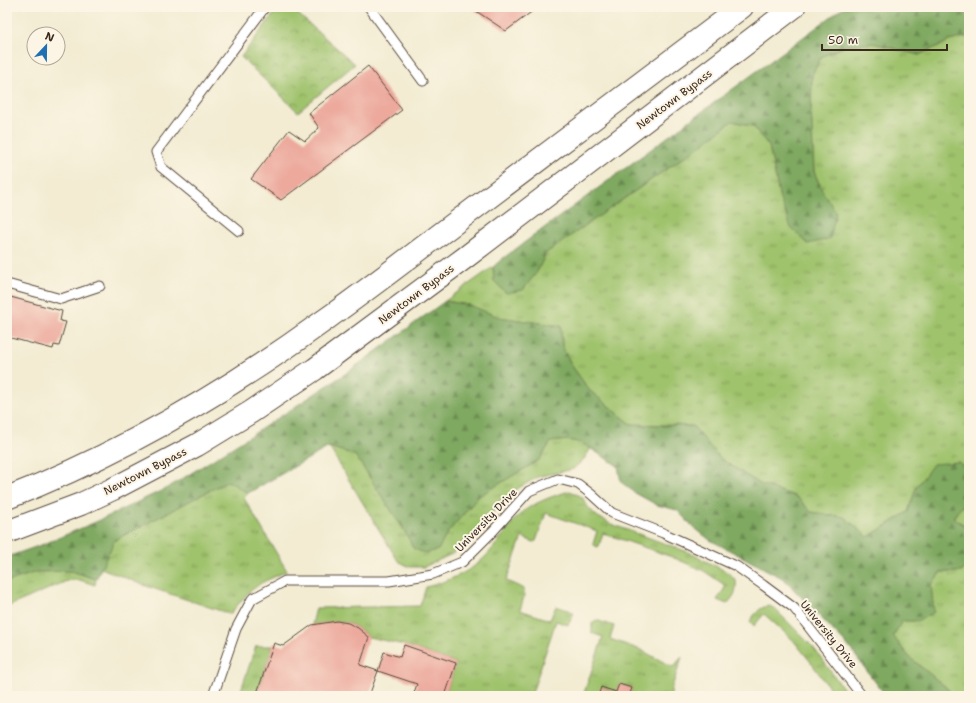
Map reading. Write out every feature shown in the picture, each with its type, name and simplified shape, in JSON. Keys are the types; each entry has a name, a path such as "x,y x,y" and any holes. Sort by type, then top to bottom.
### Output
{"highway":[{"path":"7,498 43,484 111,453 174,419 223,389 331,316 742,7"},
{"name":"Newtown Bypass","path":"7,532 81,504 113,489 197,445 251,412 314,369 466,257 794,7"}],"lane":[{"path":"239,231 161,167 156,152 265,7"},
{"path":"369,7 423,81"},
{"path":"7,284 61,299 100,286"},
{"name":"University Drive","path":"213,696 236,629 252,599 285,581 389,581 433,574 462,562 493,531 529,491 558,479 578,484 612,513 663,533 736,566 763,585 794,608 862,696"}],"green space":[{"path":"279,7 290,7 355,64 298,112 241,57"},
{"path":"844,7 969,7 969,36 949,41 919,55 873,43 845,46 821,57 812,75 811,108 814,172 823,192 836,212 830,239 808,244 791,228 780,199 769,146 753,126 732,121 701,145 546,253 537,272 523,290 506,293 494,281 493,267 502,259"},
{"path":"969,36 969,473 959,462 916,488 908,512 868,537 844,517 811,512 797,497 760,484 720,459 693,426 631,424 589,390 572,366 562,346 561,326 498,317 469,305 445,301 493,267 494,281 537,272 546,253 701,145 732,121 753,126 769,146 780,199 823,192 814,172 811,108 812,75 821,57 845,46 873,43 919,55 949,41"},
{"path":"445,301 469,305 499,317 561,326 562,346 572,366 589,390 631,424 693,426 721,459 760,484 797,497 811,512 844,517 868,537 908,512 916,488 933,464 959,462 969,473 969,498 953,517 965,526 969,525 969,567 960,572 941,572 931,585 934,612 917,621 902,621 893,636 909,657 948,689 953,696 886,696 848,646 784,579 710,540 692,526 677,510 657,505 635,493 621,482 618,466 582,443 568,440 551,442 539,460 479,496 448,532 438,550 425,553 414,549 404,530 355,455 329,447 248,493 228,481 115,540 96,579 71,571 36,572 7,582 7,557 44,544 98,521 169,487 348,372"},
{"path":"568,440 582,443 591,448 584,459 573,469 538,477 520,487 502,501 469,542 452,554 424,567 410,567 398,561 329,447 355,455 404,530 414,549 438,550 448,532 479,496 539,460 551,442"},
{"path":"228,481 248,493 244,498 287,571 261,583 248,593 230,614 146,586 101,568 115,540"},
{"path":"570,491 582,497 588,507 598,517 611,524 688,552 727,572 736,580 736,590 734,596 727,604 717,600 726,586 704,571 672,557 603,533 599,546 597,547 593,544 597,531 546,513 536,541 533,542 522,537 506,581 519,586 524,591 525,594 520,610 550,620 556,606 573,612 573,616 568,625 556,621 531,696 445,696 456,663 404,645 369,637 358,628 348,623 337,621 312,625 316,608 420,606 426,587 458,576 479,563 523,512 542,500"},
{"path":"969,498 969,525 966,526 953,517"},
{"path":"969,567 969,696 953,696 948,689 909,657 893,636 902,621 917,621 931,585 941,572 960,572"},
{"path":"71,571 96,579 95,585 80,580 69,580 7,607 7,582 36,572"},
{"path":"769,606 774,608 813,647 849,696 835,696 793,640 764,614 754,626 750,621 760,609"},
{"path":"596,620 614,626 610,639 641,650 673,667 682,657 671,690 671,696 629,696 632,688 619,684 616,692 602,687 598,696 583,696 603,637 592,633 592,623"},
{"path":"256,646 273,646 256,696 239,696"}],"building":[{"path":"470,7 538,7 506,31"},
{"path":"368,66 402,110 281,200 251,179 289,130 305,141 319,128 309,113"},
{"path":"7,296 62,311 60,321 66,322 59,346 54,345 53,349 7,337"},
{"path":"337,621 348,623 358,628 369,637 360,665 378,671 369,696 256,696 274,643 283,646 312,625"},
{"path":"404,645 456,663 445,696 413,696 417,684 378,671 384,652 400,657"},
{"path":"619,684 632,688 629,696 598,696 601,687 616,692"}]}
